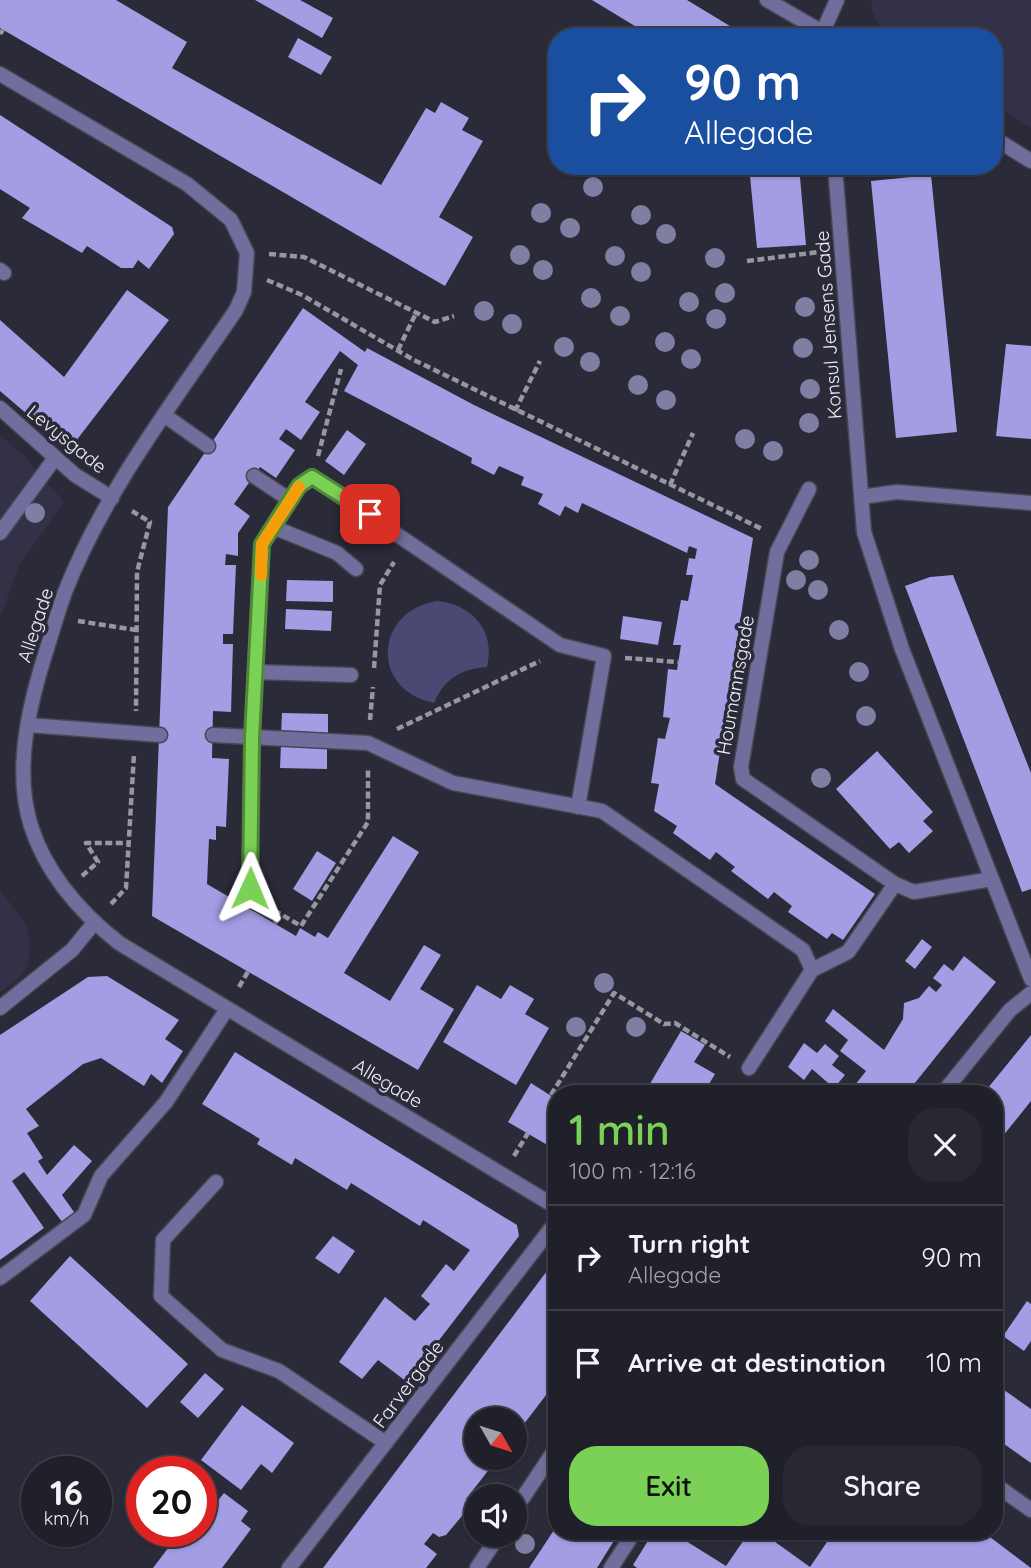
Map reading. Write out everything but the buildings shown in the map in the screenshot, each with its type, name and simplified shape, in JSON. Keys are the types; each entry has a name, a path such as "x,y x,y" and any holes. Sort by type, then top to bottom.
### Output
{"street":[{"path":"767,0 816,28"},
{"path":"829,28 837,0"},
{"name":"Allegade","path":"0,74 187,184 230,220 247,253 247,272 236,310 164,415 112,498 85,549 57,617 34,692 23,773 31,824 44,855 66,890 94,923 133,953 548,1202"},
{"path":"1003,144 1031,161"},
{"name":"Konsul Jensens Gade","path":"836,175 860,497"},
{"name":"Levysgade","path":"0,408 55,458 112,498"},
{"path":"164,415 208,446"},
{"path":"0,533 55,458"},
{"path":"254,475 290,500"},
{"path":"250,888 252,738 262,544 299,486 312,477 560,645 604,656 579,807"},
{"name":"Houmannsgade","path":"809,489 777,552 741,767 743,779 895,884 914,892 992,879"},
{"path":"1031,503 897,492 860,497 864,532 902,649 1031,979"},
{"path":"273,527 337,553 356,569"},
{"path":"255,672 351,675"},
{"path":"28,726 160,735"},
{"path":"213,735 368,743 453,783 602,811 803,950 811,970"},
{"path":"749,1068 811,970 848,952 895,884"},
{"path":"0,1008 72,950 94,923"},
{"path":"950,1085 1010,1010 1031,993"},
{"path":"0,1278 85,1215 101,1176 166,1102 227,1009"},
{"path":"216,1182 163,1240 161,1296 222,1350 279,1371 386,1443"},
{"name":"Farvergade","path":"289,1568 548,1232"},
{"path":"527,1492 548,1460"},
{"path":"1003,1490 1031,1510"},
{"path":"611,1568 629,1540"},
{"path":"477,1568 491,1547"}],"path":[{"path":"747,261 841,250"},
{"path":"247,253 304,257 435,322 454,316"},
{"path":"247,272 302,295 398,350 515,411 782,541"},
{"path":"398,350 416,313"},
{"path":"515,411 540,361"},
{"path":"312,477 341,369"},
{"path":"670,485 693,433"},
{"path":"57,617 136,631"},
{"path":"368,743 551,655 560,645"},
{"path":"604,656 678,663"},
{"path":"66,890 98,862 86,843 128,843"},
{"path":"275,923 281,914"},
{"path":"558,1085 614,993 664,1024 675,1024 749,1068"}],"shaded area":[{"path":"873,0 1031,0 1031,128 1003,111 1003,28 879,28 871,7"},
{"path":"0,435 24,456 64,502 19,565 0,618"},
{"path":"437,601 450,603 471,614 484,631 489,654 487,667 455,676 443,687 434,703 413,695 399,683 390,668 388,651 391,634 401,619 416,608"},
{"path":"0,890 27,926 30,941 28,965 19,978 0,992"}],"slow traffic":[{"path":"261,575 262,544 299,487"}],"route":[{"path":"250,888 252,738 262,544 299,486 312,477 370,514"}]}
